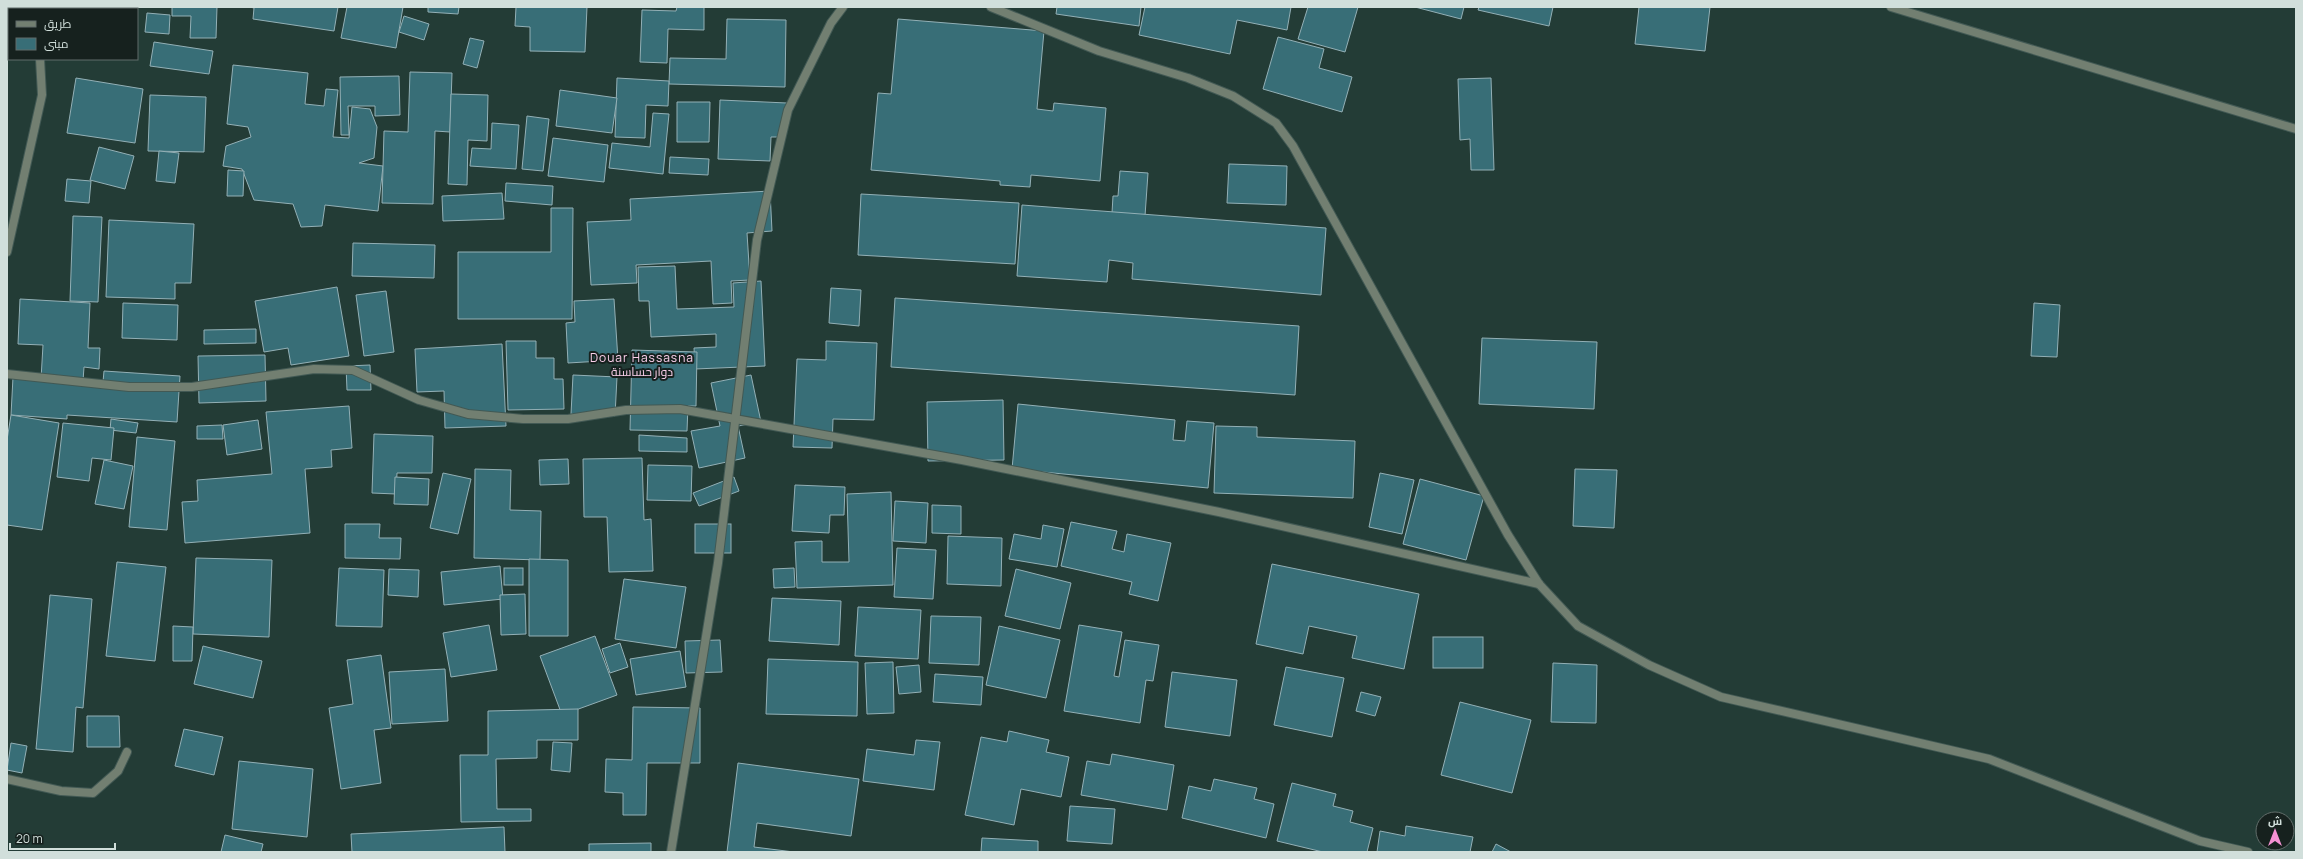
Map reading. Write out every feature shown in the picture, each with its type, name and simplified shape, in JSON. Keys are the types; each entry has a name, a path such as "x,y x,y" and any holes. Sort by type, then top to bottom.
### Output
{"street":[{"path":"671,852 718,563 757,240 788,110 831,23 843,7"},
{"path":"991,7 1099,50 1188,78 1234,96 1276,123 1293,146 1508,536 1539,584 1578,626 1649,665 1720,697 1989,759 2200,841 2248,852"},
{"path":"1890,7 2296,129"},
{"path":"7,252 42,95 40,60"},
{"path":"7,374 129,387 192,387 314,369 353,370 419,400 468,414 523,419 568,419 626,410 680,409 962,460 1219,512 1539,584"},
{"path":"7,779 61,791 93,792 118,771 127,752"}],"building":[{"path":"172,7 217,7 216,38 190,38 191,16 172,16"},
{"path":"250,7 338,7 334,31 253,19 254,8"},
{"path":"347,7 403,7 396,48 341,38"},
{"path":"428,7 459,7 458,14 428,12"},
{"path":"516,7 587,7 585,52 530,51 530,27 515,26"},
{"path":"677,7 704,7 704,30 668,29 667,63 640,62 642,10 676,11"},
{"path":"1057,7 1141,7 1139,26 1056,14"},
{"path":"1145,7 1291,7 1287,30 1237,20 1230,54 1139,35"},
{"path":"1308,7 1358,7 1345,52 1298,39"},
{"path":"1415,7 1464,7 1461,19"},
{"path":"1479,7 1553,7 1549,26 1478,10"},
{"path":"1639,7 1710,7 1705,51 1635,44"},
{"path":"147,13 170,15 169,34 145,32"},
{"path":"404,16 429,24 424,40 399,32"},
{"path":"727,19 786,20 785,87 669,84 670,58 726,59"},
{"path":"898,19 1044,31 1037,109 1053,111 1054,103 1106,108 1100,181 1031,175 1030,187 1000,185 1000,181 871,170 878,93 891,94"},
{"path":"1278,37 1324,49 1319,68 1352,77 1342,112 1263,89"},
{"path":"470,38 484,41 477,68 463,64"},
{"path":"154,42 213,51 209,74 150,66"},
{"path":"233,65 308,73 305,104 324,106 326,89 338,90 333,137 349,138 352,107 370,109 377,127 374,158 359,163 383,166 378,211 325,205 322,226 301,227 293,204 254,200 242,169 223,166 226,146 251,137 248,127 227,124"},
{"path":"410,72 452,73 450,132 435,131 433,204 382,203 384,131 408,132"},
{"path":"399,76 400,115 375,116 375,106 348,106 349,135 341,135 340,77"},
{"path":"76,78 143,89 135,143 67,133"},
{"path":"617,78 669,81 668,106 646,105 645,138 615,137"},
{"path":"1491,78 1494,170 1471,170 1470,139 1460,140 1458,79"},
{"path":"560,90 617,98 612,133 556,126"},
{"path":"451,94 488,95 487,141 468,140 467,185 448,184"},
{"path":"150,95 206,97 204,152 148,151"},
{"path":"720,100 787,103 785,137 771,137 770,161 718,159"},
{"path":"677,102 710,102 709,142 677,142"},
{"path":"653,113 669,114 663,174 609,168 612,143 650,147"},
{"path":"527,116 549,119 543,171 522,169"},
{"path":"492,123 519,125 516,169 470,166 472,148 491,149"},
{"path":"553,138 608,145 604,182 548,176"},
{"path":"99,147 134,156 125,189 90,180"},
{"path":"159,151 179,153 175,183 156,181"},
{"path":"670,157 709,159 708,175 669,173"},
{"path":"1229,164 1287,166 1286,205 1227,203"},
{"path":"228,170 244,171 243,196 227,196"},
{"path":"1120,171 1148,173 1145,216 1112,213 1113,196 1118,196"},
{"path":"67,179 91,181 89,203 65,201"},
{"path":"506,183 553,186 552,205 505,201"},
{"path":"770,191 772,231 747,233 750,280 731,281 732,303 713,304 711,261 636,265 637,283 591,285 587,222 631,220 630,199"},
{"path":"502,193 504,219 443,221 442,196"},
{"path":"861,194 1019,203 1015,264 858,255"},
{"path":"1022,205 1326,228 1321,295 1132,279 1133,263 1109,260 1107,282 1017,276"},
{"path":"551,208 573,208 572,319 458,319 458,252 551,252"},
{"path":"73,216 102,217 98,302 70,301"},
{"path":"109,220 194,224 191,283 175,283 175,299 106,297"},
{"path":"353,243 435,245 434,278 352,276"},
{"path":"675,266 677,309 734,307 733,283 761,281 765,366 695,369 694,348 716,347 716,334 651,337 649,301 639,301 638,267"},
{"path":"337,287 349,356 291,365 288,348 264,352 255,301"},
{"path":"831,288 861,290 859,326 829,323"},
{"path":"386,291 394,352 364,356 356,295"},
{"path":"895,298 1299,326 1295,395 891,367"},
{"path":"20,299 90,303 88,348 100,348 99,369 84,367 83,381 103,382 104,371 180,376 177,422 67,415 67,419 11,415 13,377 41,379 43,345 18,344"},
{"path":"614,299 618,360 568,363 566,323 575,322 574,301"},
{"path":"123,303 178,305 177,340 122,338"},
{"path":"2034,303 2060,305 2057,357 2031,356"},
{"path":"256,329 256,343 204,344 204,330"},
{"path":"1482,338 1597,342 1594,409 1479,404"},
{"path":"506,341 536,341 536,358 554,358 554,379 563,379 564,409 508,410"},
{"path":"826,341 877,343 874,420 833,419 832,448 793,447 797,359 826,360"},
{"path":"502,344 506,426 445,428 444,391 417,392 415,349"},
{"path":"632,350 697,352 696,406 688,406 687,431 630,430"},
{"path":"265,355 266,401 199,403 198,356"},
{"path":"370,365 371,390 347,390 346,366"},
{"path":"573,375 617,377 615,416 571,414"},
{"path":"751,375 761,422 738,426 745,458 699,468 691,431 720,426 711,383"},
{"path":"1003,400 1004,460 928,461 927,402"},
{"path":"1018,404 1175,420 1173,440 1185,441 1187,421 1214,423 1208,488 1012,469"},
{"path":"349,406 352,448 331,450 332,467 305,469 310,533 185,543 182,502 198,501 197,480 272,474 266,412"},
{"path":"11,415 59,423 42,530 7,525 7,440"},
{"path":"111,419 138,423 136,433 110,430"},
{"path":"258,420 262,449 227,455 223,425"},
{"path":"63,423 114,428 111,460 92,458 89,481 57,477"},
{"path":"222,425 223,439 197,439 197,426"},
{"path":"1216,426 1257,427 1257,437 1355,441 1353,498 1214,493"},
{"path":"374,434 433,436 432,473 397,473 396,494 372,493"},
{"path":"639,435 687,438 687,452 639,451"},
{"path":"137,437 175,441 167,530 129,527"},
{"path":"642,458 644,520 651,519 653,571 609,572 607,517 584,517 583,459"},
{"path":"568,459 569,484 540,485 539,460"},
{"path":"104,460 133,466 124,509 95,504"},
{"path":"648,465 692,466 691,501 647,500"},
{"path":"475,469 511,470 510,510 541,511 540,560 474,558"},
{"path":"1575,469 1617,470 1614,528 1573,526"},
{"path":"443,473 471,479 458,534 430,528"},
{"path":"1380,473 1414,480 1402,534 1369,527"},
{"path":"395,477 429,479 428,505 394,504"},
{"path":"734,477 739,491 699,506 693,493"},
{"path":"1420,479 1484,496 1466,560 1403,544"},
{"path":"795,485 845,487 844,515 830,515 829,533 792,531"},
{"path":"891,492 893,585 797,588 795,542 822,541 822,562 849,562 847,494"},
{"path":"895,501 928,503 926,543 893,541"},
{"path":"932,505 961,506 961,534 932,533"},
{"path":"1071,522 1117,531 1112,549 1124,552 1127,534 1171,543 1158,601 1129,594 1132,582 1061,566"},
{"path":"345,524 380,524 379,538 401,538 400,559 345,558"},
{"path":"695,524 731,524 731,553 695,553"},
{"path":"1043,525 1064,529 1057,567 1009,559 1014,534 1041,539"},
{"path":"948,536 1002,538 1001,586 947,584"},
{"path":"897,548 936,550 933,599 894,597"},
{"path":"196,558 272,560 269,637 193,634"},
{"path":"529,559 568,560 568,636 529,636"},
{"path":"117,562 166,567 155,661 106,656"},
{"path":"1272,564 1419,594 1404,669 1352,658 1357,636 1309,626 1303,654 1256,644"},
{"path":"500,566 503,599 444,605 441,572"},
{"path":"339,568 384,570 382,627 336,626"},
{"path":"504,568 523,568 523,585 504,585"},
{"path":"794,568 795,587 774,588 773,569"},
{"path":"389,569 419,570 418,597 388,595"},
{"path":"1016,569 1071,583 1060,629 1005,616"},
{"path":"624,579 686,587 676,648 615,639"},
{"path":"525,594 526,634 501,635 500,595"},
{"path":"50,595 92,599 83,708 76,707 73,752 36,749"},
{"path":"772,598 841,601 839,645 769,641"},
{"path":"858,607 921,610 918,659 855,656"},
{"path":"931,616 981,617 979,665 929,663"},
{"path":"489,625 497,670 451,677 443,633"},
{"path":"1079,625 1122,632 1114,676 1119,677 1125,640 1159,645 1153,681 1146,680 1140,723 1064,711"},
{"path":"173,626 193,627 192,661 173,661"},
{"path":"999,626 1060,640 1046,698 986,685"},
{"path":"595,636 617,695 562,715 540,656"},
{"path":"1433,637 1483,637 1483,668 1433,668"},
{"path":"720,640 722,672 686,673 685,641"},
{"path":"620,643 628,667 610,673 602,649"},
{"path":"203,646 262,661 253,698 194,684"},
{"path":"680,651 686,687 636,695 630,659"},
{"path":"381,655 391,728 374,730 381,783 341,789 329,708 353,704 347,660"},
{"path":"768,659 858,662 857,716 766,714"},
{"path":"893,662 894,713 867,714 865,663"},
{"path":"1553,663 1597,665 1596,723 1551,722"},
{"path":"919,665 921,692 899,694 896,667"},
{"path":"1286,667 1344,678 1332,737 1274,725"},
{"path":"445,669 448,721 392,724 389,672"},
{"path":"1172,672 1237,680 1230,736 1165,727"},
{"path":"935,674 983,677 981,705 933,702"},
{"path":"1361,692 1381,697 1375,716 1356,711"},
{"path":"1460,702 1531,720 1512,793 1441,775"},
{"path":"633,707 700,708 700,763 647,763 646,815 623,815 623,793 605,792 606,759 632,760"},
{"path":"578,709 578,740 537,740 537,758 496,759 497,809 531,809 531,821 461,822 460,755 488,755 488,711"},
{"path":"87,716 119,716 120,747 87,747"},
{"path":"184,729 223,737 214,775 175,766"},
{"path":"1009,731 1049,740 1046,752 1069,757 1061,797 1021,789 1014,825 965,815 981,737 1007,742"},
{"path":"916,740 940,742 934,790 863,781 867,749 914,755"},
{"path":"553,742 572,743 570,772 551,770"},
{"path":"11,743 27,746 22,773 7,770"},
{"path":"1112,754 1174,765 1167,810 1081,795 1087,761 1110,765"},
{"path":"239,761 313,769 307,837 232,829"},
{"path":"738,763 859,779 851,836 757,823 754,847 794,852 727,852"},
{"path":"1214,779 1257,788 1254,799 1274,804 1266,838 1182,818 1189,786 1211,791"},
{"path":"1292,783 1336,794 1333,806 1353,811 1350,822 1373,828 1367,852 1323,852 1277,841"},
{"path":"1070,806 1115,809 1112,844 1067,841"},
{"path":"1406,826 1473,837 1470,852 1377,852 1380,831 1405,836"},
{"path":"504,827 505,852 352,852 351,834"},
{"path":"225,835 263,844 261,852 221,852"},
{"path":"982,838 1038,841 1038,852 981,852"},
{"path":"651,843 651,852 589,852 589,844"},
{"path":"1496,844 1511,852 1492,852"}],"district":[{"name":"Douar Hassasna دوار حساسنة","path":"642,365"}]}
